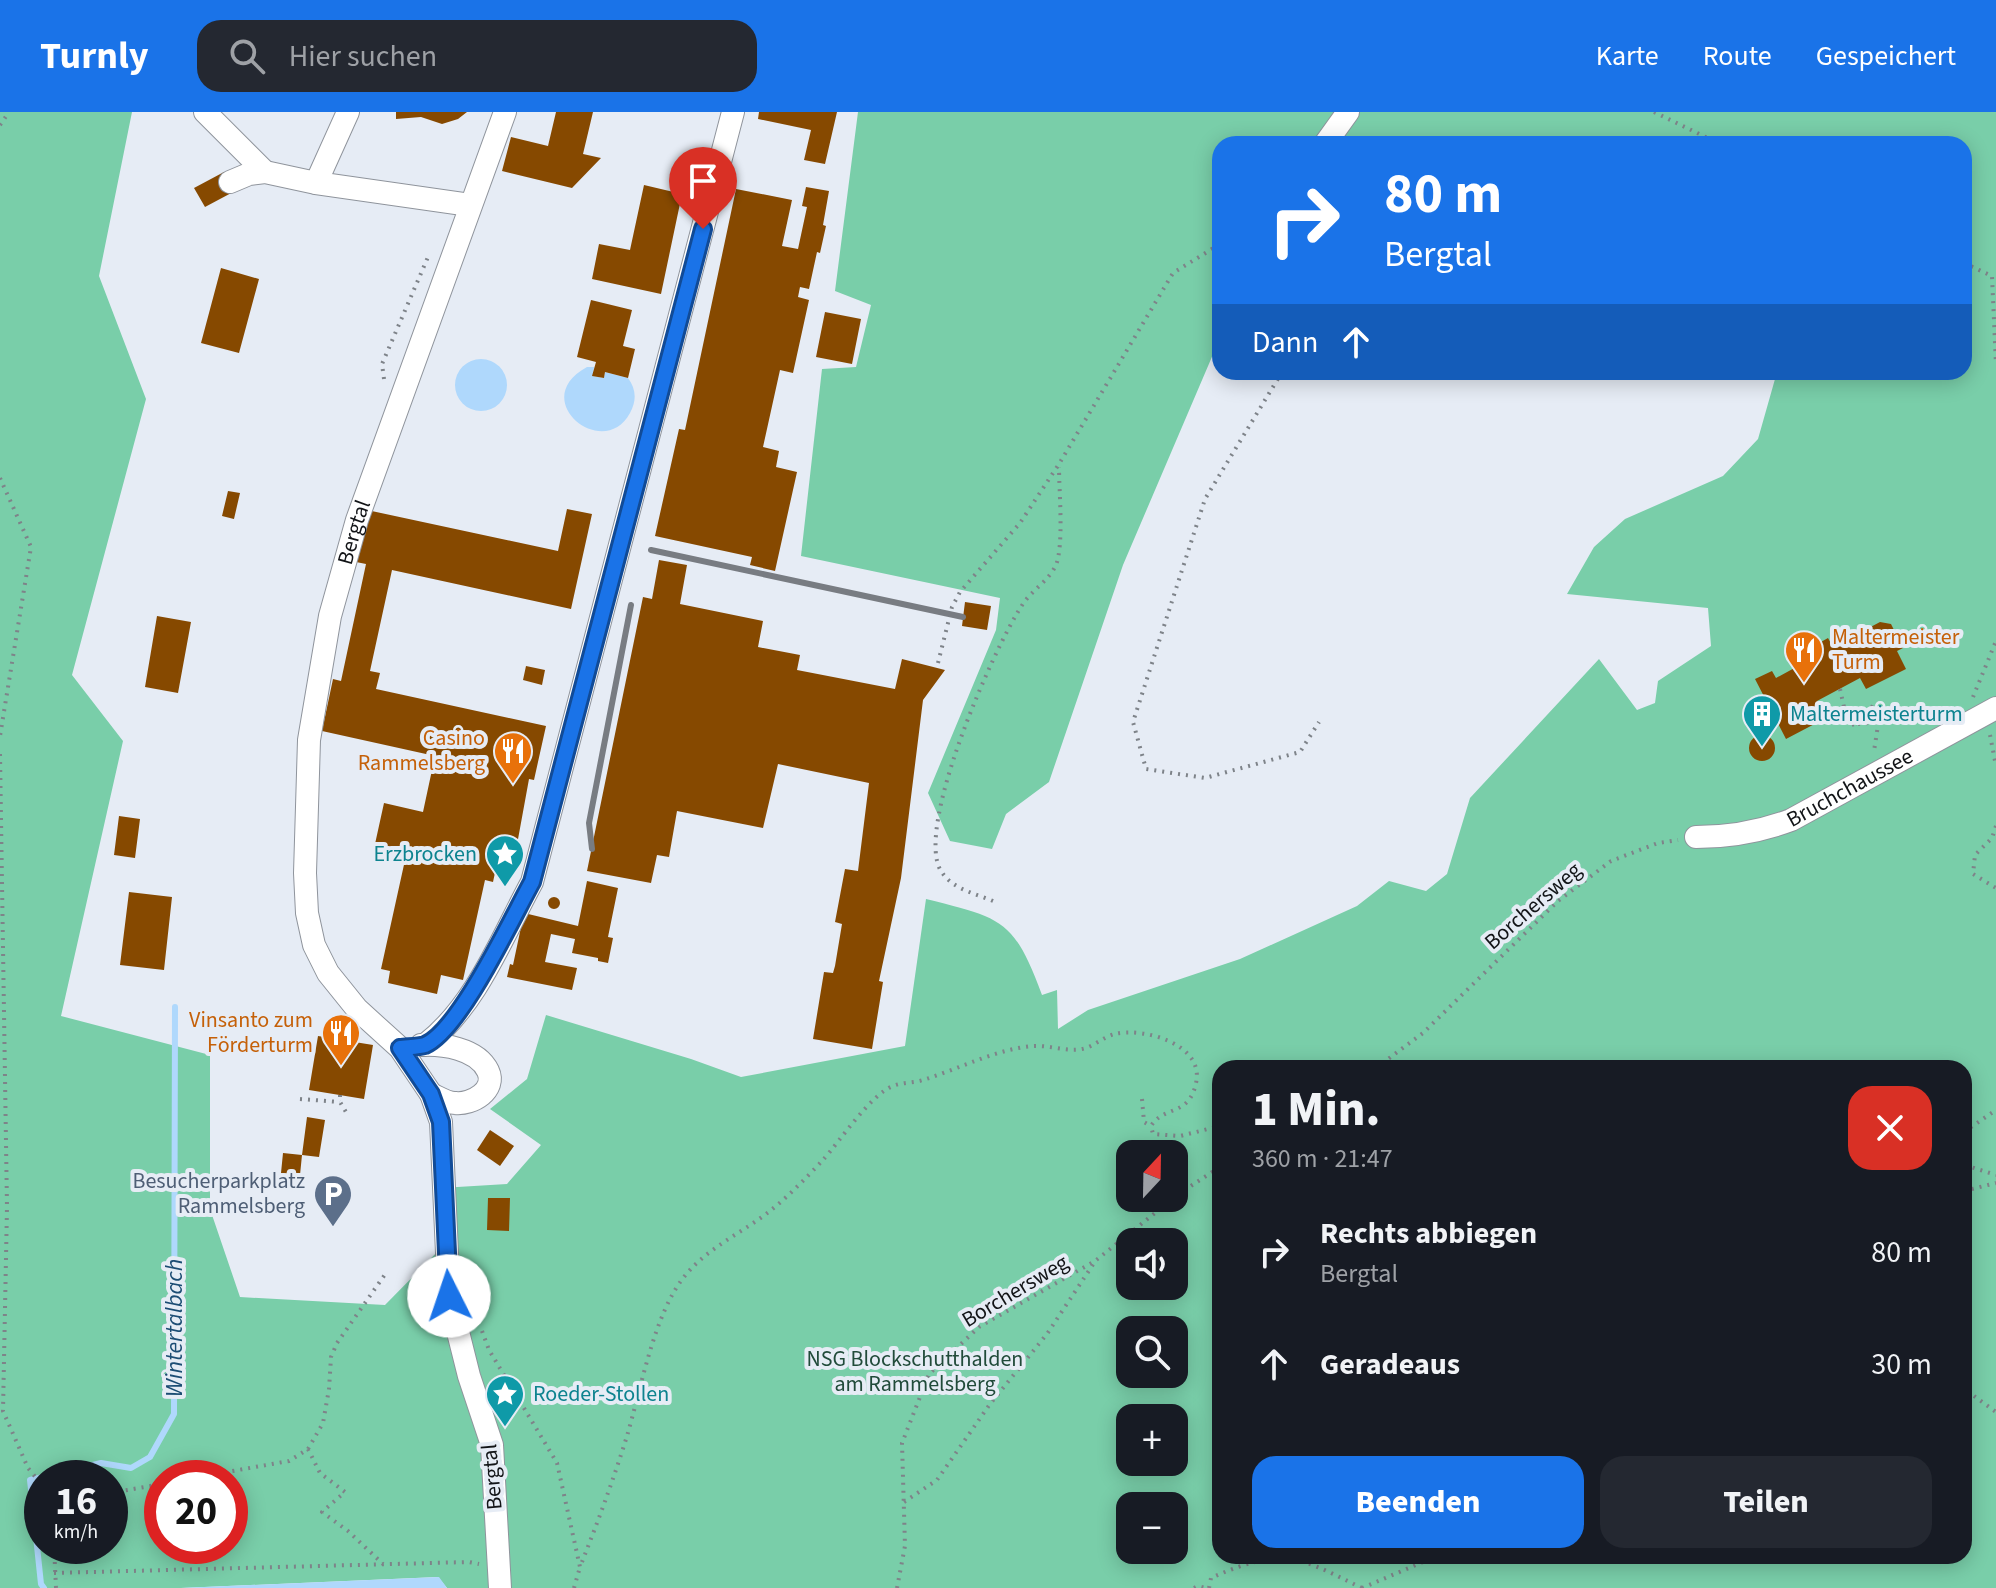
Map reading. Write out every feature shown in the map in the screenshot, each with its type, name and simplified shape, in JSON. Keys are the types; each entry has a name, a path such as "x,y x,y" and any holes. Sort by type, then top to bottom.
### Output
{"street":[{"path":"205,112 265,172"},
{"path":"316,183 348,112"},
{"name":"Bergtal","path":"499,1578 492,1445 469,1376 449,1296 441,1122 431,1094 400,1048 357,1009 328,973 314,945 307,913 305,873 309,740 330,616 357,520 505,112"},
{"path":"425,1045 448,1024 478,981 532,882 733,112"},
{"path":"1331,136 1348,112"},
{"path":"230,182 249,174 265,172 316,183 470,205"},
{"name":"Bruchchaussee","path":"1696,837 1727,837 1759,831 1791,820 1991,711"},
{"path":"400,1048 448,1045 485,1066 490,1074 483,1095 470,1102 453,1103 431,1094"}],"path":[{"path":"0,125 9,112"},
{"path":"1654,112 1704,136"},
{"path":"938,663 952,607 960,592 1020,523 1059,464 1173,273 1212,249"},
{"path":"1972,267 1992,276 1996,365"},
{"path":"1277,380 1205,499 1133,722 1146,769 1205,778 1300,752 1319,722"},
{"path":"993,901 956,887 940,870 934,852 940,808 966,720 1008,628 1023,603 1056,563 1059,464"},
{"path":"0,478 31,547 0,736"},
{"path":"1962,725 1996,641"},
{"path":"1840,689 1844,707 1855,724"},
{"path":"1855,724 1872,706 1879,722 1874,756"},
{"path":"1991,711 1996,766"},
{"path":"1848,726 1879,722"},
{"path":"0,754 5,995 3,1411 24,1460"},
{"path":"1996,826 1992,838 1975,855 1973,874 1996,888"},
{"name":"Borchersweg","path":"1387,1060 1423,1033 1558,901 1611,861 1658,843 1696,837"},
{"path":"574,1588 627,1437 662,1317 684,1277 721,1242 767,1214 822,1161 865,1109 892,1086 920,1082 1030,1046 1082,1049 1114,1034 1134,1032 1165,1038 1184,1051 1198,1079 1192,1096 1182,1108 1156,1118 1151,1126 1153,1134 1180,1136 1212,1128"},
{"path":"340,1095 346,1112"},
{"path":"300,1099 340,1102"},
{"path":"1142,1099 1144,1122 1151,1126"},
{"path":"1972,1126 1996,1110"},
{"path":"1972,1167 1996,1175"},
{"name":"Borchersweg","path":"897,1588 905,1546 902,1443 929,1374 979,1327 1095,1261 1180,1193 1212,1172"},
{"path":"1972,1189 1996,1183"},
{"path":"904,1502 937,1480 990,1404 1047,1334 1095,1261"},
{"path":"248,1468 289,1461 308,1449 323,1423 331,1357 337,1343 386,1273"},
{"path":"478,1323 489,1350 557,1463 580,1567"},
{"path":"1974,1396 1996,1412"},
{"path":"308,1449 320,1473 345,1492 322,1512 384,1564"},
{"path":"54,1573 469,1562 499,1578"},
{"path":"55,1564 56,1588"},
{"path":"1194,1588 1207,1588 1211,1578 1251,1564"},
{"path":"1315,1564 1362,1588 1418,1564"}],"green space":[{"name":"NSG Blockschutthalden am Rammelsberg","path":"0,112 132,112 99,276 146,399 72,675 123,741 61,1016 210,1055 210,1209 240,1297 385,1305 445,1244 441,1188 507,1184 541,1145 490,1109 527,1079 546,1015 741,1077 905,1046 926,899 989,918 1013,936 1042,995 1057,990 1058,1029 1088,1010 1240,959 1357,906 1389,881 1426,891 1447,874 1470,798 1599,659 1637,710 1655,703 1658,681 1711,646 1708,608 1567,594 1594,547 1625,519 1723,476 1758,439 1775,380 1972,380 1972,136 1212,136 1212,357 1123,565 1049,782 1006,814 992,849 950,841 928,793 996,630 1000,598 801,556 822,369 856,367 871,305 835,291 858,112 1996,112 1996,1588 447,1588 438,1577 181,1588 0,1588"}],"water":[{"path":"481,359 499,367 507,385 499,403 481,411 463,403 455,385 463,367"},
{"path":"587,367 594,367 593,376 604,378 605,372 628,378 631,382 634,404 618,426 604,431 589,429 576,421 567,409 564,395 570,380"},
{"path":"439,1577 447,1588 181,1588"}],"building":[{"path":"396,112 467,112 458,119 442,124 421,117 396,119"},
{"path":"556,112 593,112 583,154 601,158 572,188 502,171 511,137 548,146"},
{"path":"759,112 837,112 825,164 804,160 811,130 758,119"},
{"path":"224,172 235,191 205,207 194,188"},
{"path":"644,185 682,194 661,294 592,279 599,244 630,250"},
{"path":"806,187 829,191 820,253 817,252 809,289 800,287 798,297 809,300 793,373 780,370 763,447 779,451 776,467 797,472 775,571 750,565 752,557 655,536 679,429 685,430 736,189 792,200 782,246 798,249 807,207 802,206"},
{"path":"221,268 259,279 239,353 201,343"},
{"path":"591,300 632,310 623,346 635,349 628,378 605,372 604,378 592,376 596,362 577,357"},
{"path":"825,312 861,319 852,364 816,357"},
{"path":"228,491 240,493 234,519 222,516"},
{"path":"567,509 592,514 571,609 392,570 370,671 380,673 376,689 546,726 534,780 529,779 512,872 496,868 493,882 485,880 463,980 441,975 437,994 388,983 390,971 381,969 407,851 375,844 384,803 423,812 435,756 322,731 333,679 341,681 366,564 356,562 367,510 558,551"},
{"path":"659,560 687,565 680,604 763,621 758,647 800,655 797,670 895,689 902,659 945,670 923,700 901,878 879,981 883,982 872,1049 813,1039 824,972 833,973 835,966 842,924 835,922 845,869 858,871 869,783 778,764 763,828 677,811 669,857 657,855 651,883 587,871 643,597 652,599"},
{"path":"965,602 991,606 987,630 962,626"},
{"path":"157,616 191,622 178,693 145,687"},
{"name":"Maltermeister Turm","path":"1880,622 1891,624 1903,648 1897,651 1906,669 1866,689 1860,678 1817,701 1826,718 1786,739 1755,679 1772,671 1776,678 1809,660 1805,651 1828,638 1833,647"},
{"path":"526,666 545,670 542,685 523,680"},
{"name":"Maltermeisterturm","path":"1762,735 1771,739 1775,748 1771,757 1762,761 1753,757 1749,748 1753,739"},
{"path":"119,816 140,819 135,858 114,855"},
{"path":"587,881 618,888 608,937 613,938 608,963 572,953 575,939 551,934 545,962 577,968 572,990 507,977 510,964 513,965 524,913 578,926"},
{"path":"129,892 172,897 164,970 120,965"},
{"path":"554,897 560,903 554,909 548,903"},
{"name":"Vinsanto zum Förderturm","path":"318,1036 373,1045 364,1099 309,1090"},
{"path":"307,1117 325,1120 319,1157 302,1155"},
{"path":"490,1130 514,1146 500,1166 477,1150"},
{"path":"283,1153 302,1155 300,1175 281,1173"},
{"path":"488,1198 510,1198 509,1231 487,1230"}],"waterway":[{"name":"Wintertalbach","path":"44,1588 41,1584 30,1480 101,1463 131,1468 150,1457 174,1414 175,1007"}],"railway":[{"path":"651,550 963,617"},
{"path":"592,849 589,823 631,605"}],"place":[{"name":"Maltermeister Turm","path":"1804,684"},
{"name":"Maltermeisterturm","path":"1762,748"},
{"name":"Casino Rammelsberg","path":"513,785"},
{"name":"Erzbrocken","path":"505,888"},
{"name":"Vinsanto zum Förderturm","path":"341,1067"},
{"name":"Besucherparkplatz Rammelsberg","path":"333,1228"},
{"name":"Roeder-Stollen","path":"505,1428"}],"route":[{"path":"449,1296 441,1122 431,1094 400,1048 425,1045 448,1024 478,981 532,882 703,229"}]}
